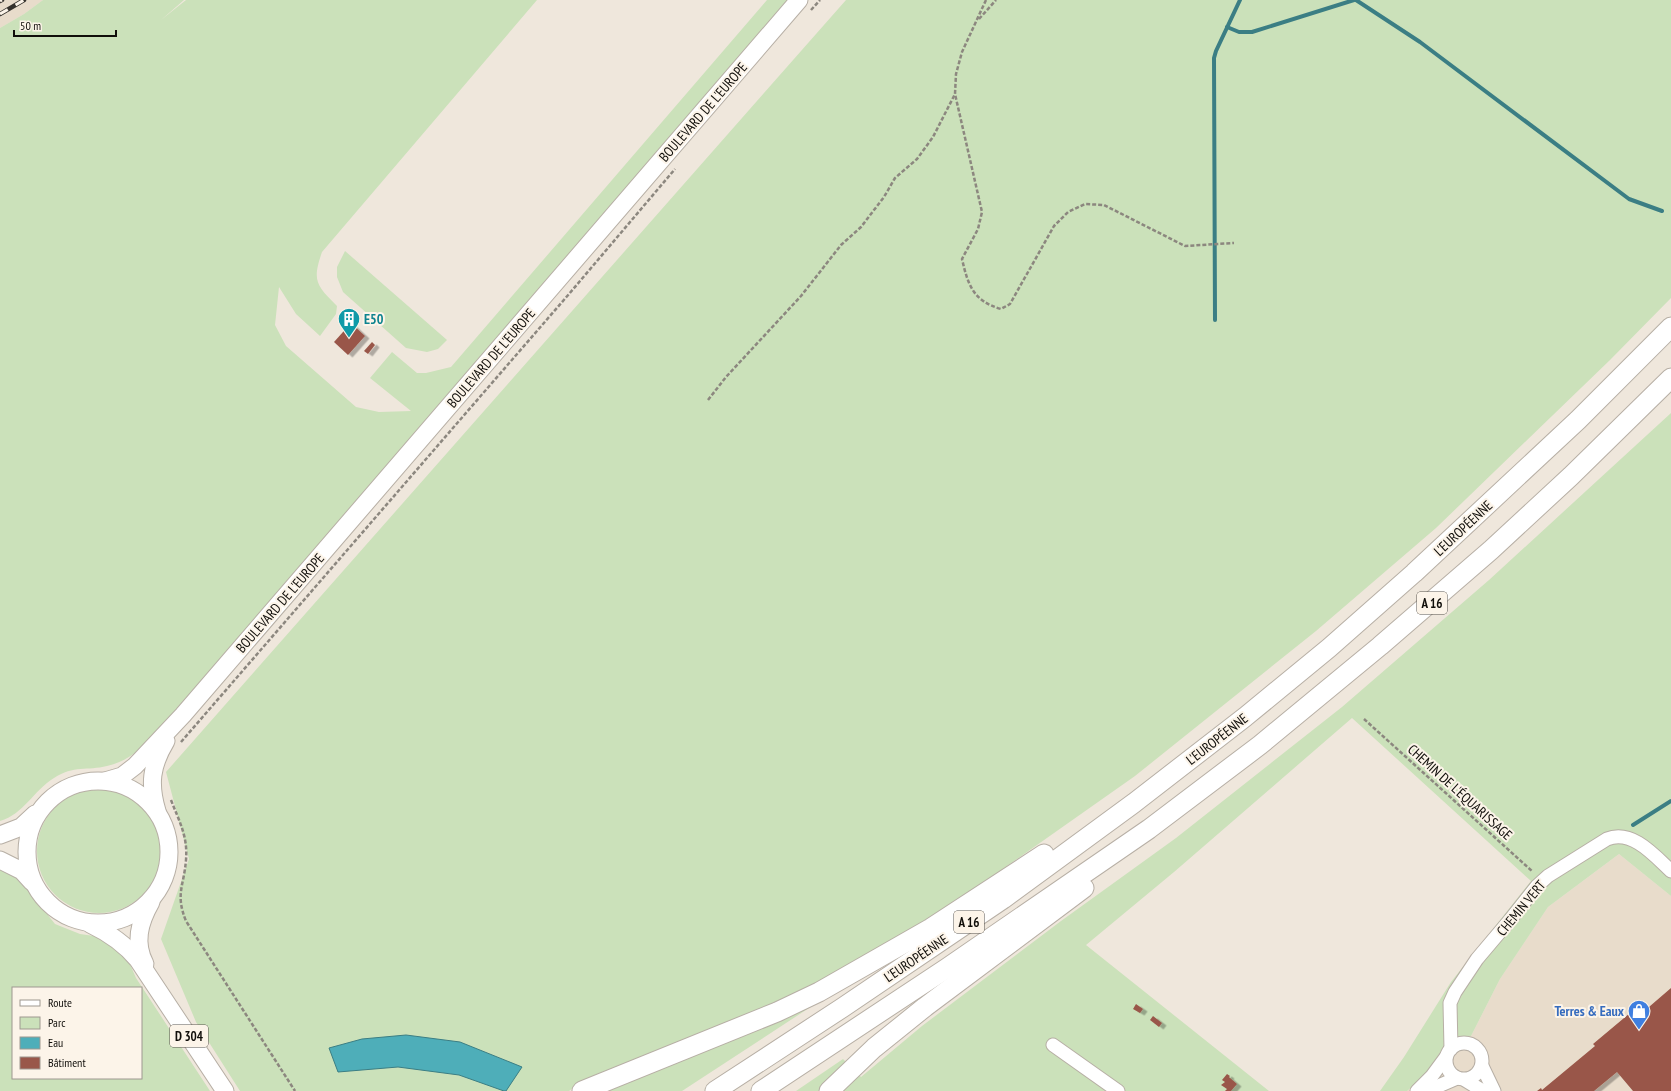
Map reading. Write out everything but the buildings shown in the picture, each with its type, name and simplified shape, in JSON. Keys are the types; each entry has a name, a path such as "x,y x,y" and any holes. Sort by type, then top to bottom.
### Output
{"highway":[{"name":"L'EUROPÉENNE","path":"715,1091 842,1008 1002,899 1134,803 1214,741 1314,660 1414,573 1578,420 1671,327"},
{"name":"L'EUROPÉENNE","path":"761,1091 968,954 1177,810 1300,713 1455,582 1571,476 1671,378"},
{"path":"582,1091 777,1012 856,972 954,913 1214,741"},
{"path":"829,1091 884,1039 931,1002 1070,899 1177,810"}],"main road":[{"name":"BOULEVARD DE L'EUROPE","path":"105,781 122,776 135,766 183,716 805,6"},
{"name":"BOULEVARD DE L'EUROPE","path":"158,813 152,787 154,764 163,745 183,716"},
{"path":"0,835 21,827 55,795 70,786 87,781 105,781 122,785 138,792 151,804 158,813 166,829 169,852 165,876 157,891 141,908 126,917 103,923 85,922 68,917 58,911 45,900 35,885 22,871 0,860"},
{"path":"35,885 27,862 27,845 31,828 42,807"},
{"name":"D 304","path":"153,981 140,952 138,936 143,917 157,891"},
{"name":"D 304","path":"85,922 110,934 121,942 134,955 153,981 225,1091"}],"street":[{"name":"CHEMIN VERT","path":"1449,1053 1449,1008 1455,992 1477,959 1532,891 1542,881 1607,839 1618,836 1635,841 1671,871"},
{"path":"1417,1091 1432,1076 1449,1053 1459,1044 1472,1045 1480,1052 1482,1066 1494,1091"},
{"path":"1053,1046 1118,1091"},
{"path":"1449,1053 1446,1063 1448,1069 1461,1079 1483,1091"},
{"path":"1426,1091 1461,1079 1476,1076 1482,1066"}],"path":[{"path":"805,6 820,0"},
{"path":"986,0 962,52 956,74 955,94 982,212 978,229 962,259 970,287 987,305 1001,309 1010,304 1054,226 1068,212 1085,204 1104,205 1185,246 1234,243"},
{"path":"977,20 996,0"},
{"path":"708,400 726,377 801,296 841,245 861,227 884,197 896,178 917,159 933,137 955,94"},
{"path":"177,748 680,164"},
{"name":"CHEMIN DE L'ÉQUARISSAGE","path":"1364,719 1542,881"},
{"path":"169,796 184,830 186,859 180,895 181,909 186,921 295,1091"}],"shaded area":[{"path":"0,0 43,0 24,14 0,28"},
{"path":"1619,854 1671,896 1671,1091 1407,1091 1434,1068 1439,1054 1449,1040 1471,1036 1500,979 1548,907"}],"green space":[{"path":"43,0 184,0 161,20 186,0 537,0 322,252 317,270 318,282 324,293 337,306 336,314 320,336 296,314 279,287 275,325 286,346 356,407 379,412 411,411 370,378 392,352 417,373 426,373 451,367 767,0 790,0 151,740 141,749 120,762 100,767 68,771 61,774 40,789 16,813 0,821 0,28 24,14"},
{"path":"846,0 1671,0 1671,298 1610,360 1436,528 1316,631 1135,776 919,928 778,1003 581,1082 569,1091 240,1091 196,1022 161,939 189,859 166,772"},
{"path":"345,251 447,340 438,349 427,352 406,348 343,292 337,277 337,267"},
{"path":"1671,413 1671,896 1619,854 1548,907 1500,979 1471,1036 1449,1040 1439,1054 1434,1068 1407,1091 1380,1091 1404,1057 1451,982 1531,881 1352,718 1174,872 1086,945 1269,1091 796,1091 843,1059 861,1077 922,1026 1061,921 1176,838 1342,707 1489,580"},
{"path":"105,789 123,793 134,799 147,811 157,827 161,851 157,875 151,886 139,899 117,911 93,913 75,909 64,903 51,891 39,869 37,845 41,827 47,816 59,803 81,791"},
{"path":"0,865 15,874 55,924 80,934 101,937 126,955 136,978 142,987 12,987 12,1079 142,1079 142,987 210,1091 0,1091"},
{"path":"835,991 682,1091 600,1091"}],"water":[{"path":"406,1035 460,1042 522,1067 506,1091 504,1091 459,1075 398,1067 338,1072 329,1048 362,1039"}],"waterway":[{"path":"1215,320 1214,58 1240,0"},
{"path":"1227,27 1239,32 1252,32 1354,0"},
{"path":"1356,0 1420,42 1629,199 1662,211"},
{"path":"1633,825 1671,801"}],"railway":[{"path":"0,14 24,0"}],"place":[{"name":"E50","path":"349,338"},
{"name":"Terres & Eaux","path":"1639,1030"}]}
